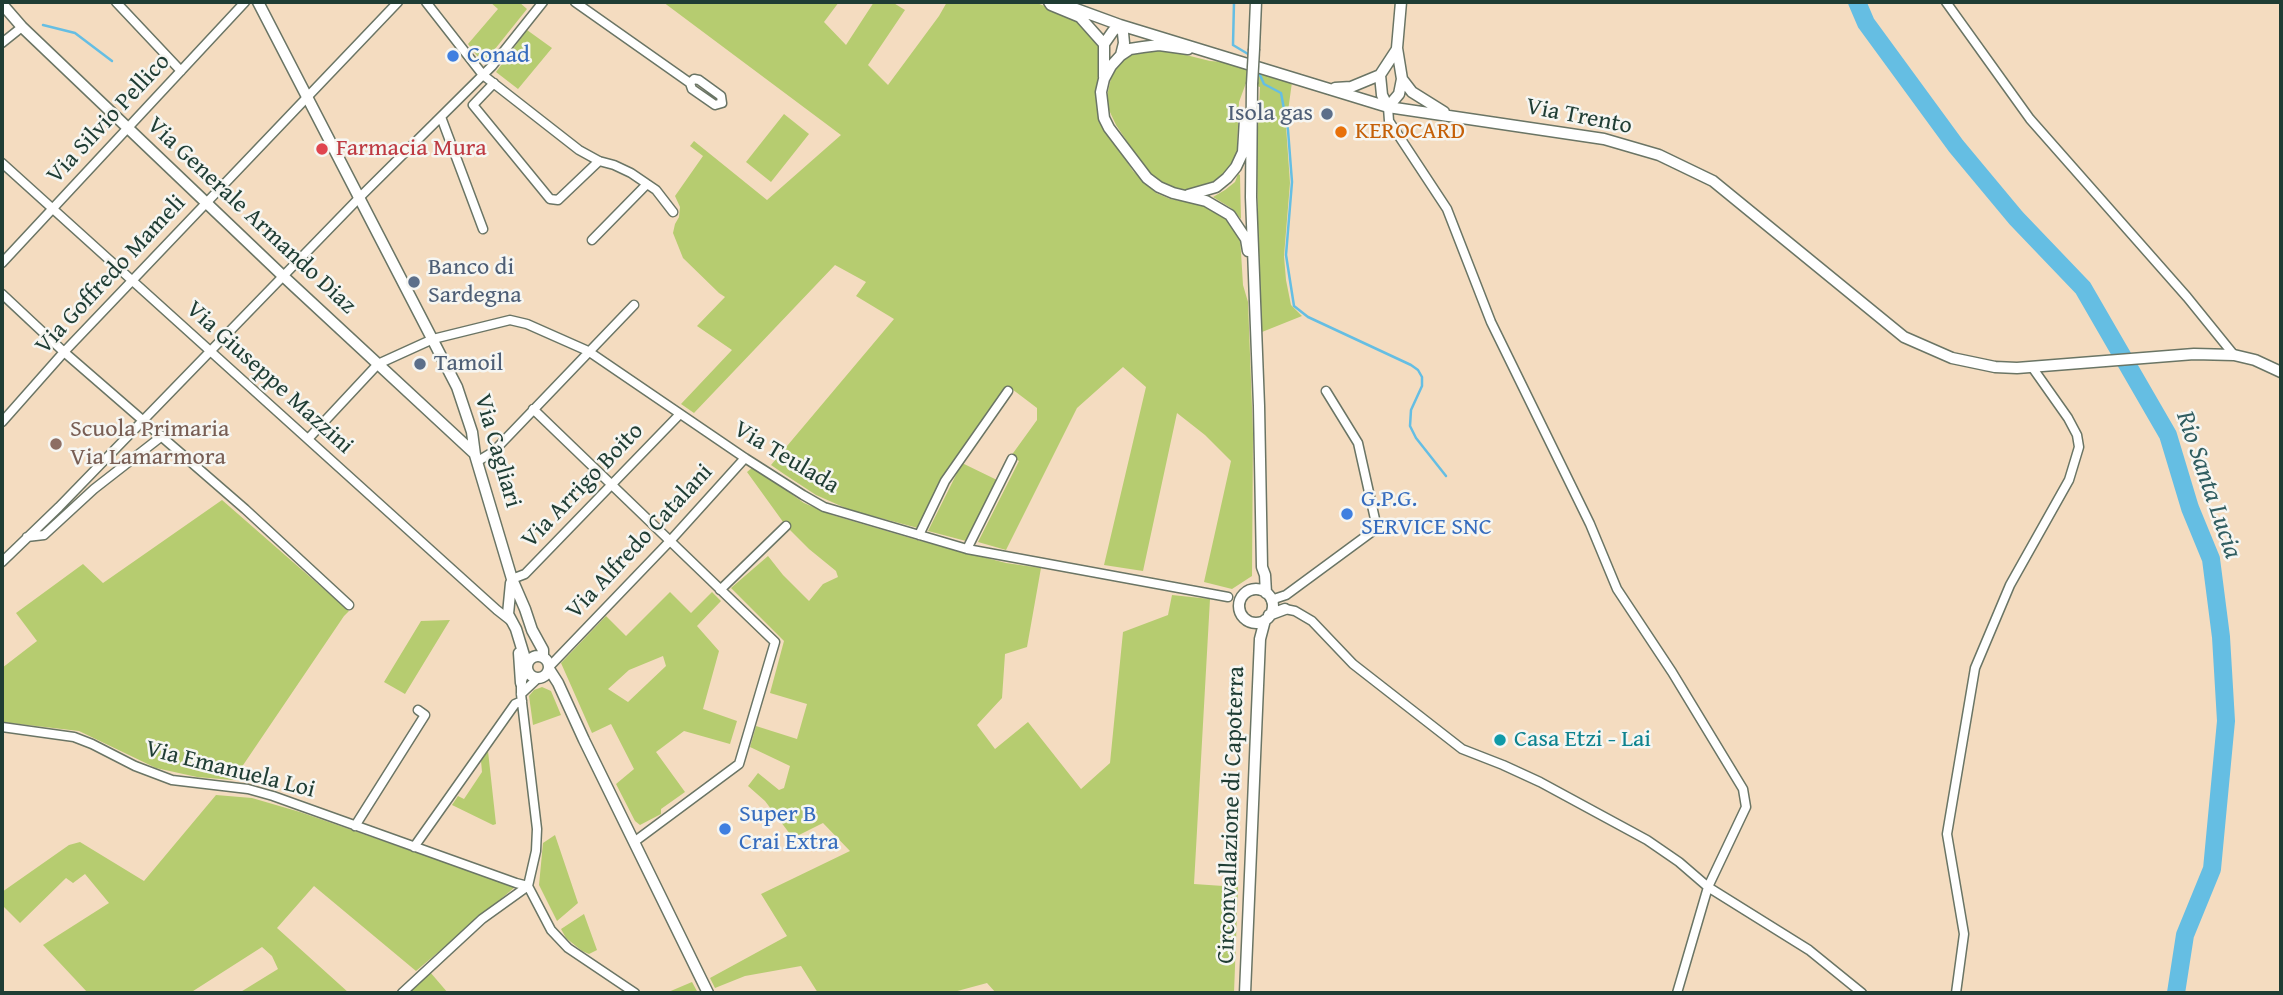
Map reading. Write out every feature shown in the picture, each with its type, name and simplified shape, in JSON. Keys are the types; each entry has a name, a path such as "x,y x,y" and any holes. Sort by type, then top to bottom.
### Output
{"street":[{"path":"116,2 181,71"},
{"name":"Via Silvio Pellico","path":"2,263 245,2"},
{"name":"Via Cagliari","path":"258,2 457,387 512,579 531,630 708,993"},
{"name":"Via Goffredo Mameli","path":"2,422 64,352 398,2"},
{"path":"426,2 483,75 579,150 631,173 656,190 673,212"},
{"path":"2,562 57,510 360,197 483,75 543,2"},
{"path":"575,2 691,83"},
{"path":"1049,2 1080,17 1104,44"},
{"name":"Via Trento","path":"1057,2 1120,25 1388,107 1604,139 1659,155 1713,181 1904,337 1943,355 1995,367 2032,367 2194,354 2234,355 2255,360 2281,372"},
{"path":"1388,107 1399,94 1402,79 1397,48 1401,2"},
{"path":"1946,2 2030,119 2187,297 2234,355"},
{"name":"Via Generale Armando Diaz","path":"2,4 22,27 477,458"},
{"path":"1258,4 1251,102 1253,290 1259,406 1262,567 1270,599 1267,618"},
{"path":"1121,55 1124,33 1120,25 1112,30 1104,44 1104,79 1101,92 1102,107 1109,128 1147,178 1159,187 1218,207 1230,215 1246,239 1248,275 1253,290"},
{"path":"2,43 22,27"},
{"path":"1104,79 1111,66 1130,49 1151,46 1201,48"},
{"path":"1329,89 1351,87 1380,75 1397,48"},
{"path":"1380,75 1389,121 1447,209 1491,322 1590,524 1617,589 1672,672 1743,789 1746,807 1708,887 1677,993"},
{"path":"1402,79 1423,101 1454,117"},
{"path":"494,83 473,105 550,199 558,200 599,161"},
{"path":"1185,195 1216,187 1236,167 1243,152 1245,116 1251,102"},
{"path":"441,117 483,229"},
{"name":"Via Giuseppe Mazzini","path":"2,163 511,621"},
{"path":"592,240 647,184"},
{"path":"2,294 349,606"},
{"path":"477,458 493,452 634,305"},
{"name":"Via Teulada","path":"378,364 433,339 510,320 538,328 588,351 745,458 824,507 967,549 1228,597"},
{"path":"308,439 378,364"},
{"path":"1956,993 1964,934 1947,834 1975,668 2010,585 2069,480 2079,447 2077,435 2068,418 2032,367"},
{"path":"919,535 946,481 1008,391"},
{"path":"1270,599 1286,595 1377,528 1358,443 1326,391"},
{"path":"533,409 775,645 741,760 734,770 634,842"},
{"name":"Via Arrigo Boito","path":"512,579 525,574 680,414"},
{"path":"27,537 44,535 94,489 162,436"},
{"name":"Via Alfredo Catalani","path":"547,662 562,653 670,541 745,458"},
{"path":"967,549 1012,459"},
{"path":"57,510 64,518"},
{"path":"720,590 786,526"},
{"path":"1260,639 1250,622 1241,615 1239,608 1240,599 1262,567"},
{"name":"Via Cagliari","path":"512,579 508,614 527,667"},
{"path":"1228,597 1259,590 1285,609 1295,611 1312,621 1353,664 1462,749 1540,782 1647,840 1679,862 1708,887 1809,950 1862,993"},
{"path":"1228,597 1239,608"},
{"path":"510,604 517,601 522,603"},
{"path":"1250,622 1260,622 1285,609"},
{"name":"Circonvallazione di Capoterra","path":"1245,993 1260,639 1267,618"},
{"path":"402,993 482,919 528,886 537,829 522,697 519,642"},
{"path":"414,847 515,704 539,678 546,675 547,662 533,657 521,682"},
{"path":"527,667 530,674 561,692"},
{"path":"355,826 425,715 418,710"},
{"name":"Via Emanuela Loi","path":"2,727 74,737 162,776 195,784 248,789 296,803 528,886"},
{"path":"528,886 551,930 568,948 635,993"}],"green space":[{"path":"490,2 519,2 527,9 482,62 468,44 498,9"},
{"path":"663,2 839,2 824,22 846,45 874,2 892,2 905,10 868,65 888,85 947,2 1034,2 1071,16 1089,30 1097,41 1100,55 1096,98 1098,114 1133,171 1156,193 1170,199 1203,205 1229,218 1240,236 1243,285 1248,302 1253,434 1252,576 1232,589 1204,582 1231,461 1205,435 1177,413 1143,571 1104,565 1146,387 1123,367 1077,408 1006,550 978,542 1019,461 1011,456 1037,420 1037,408 1008,386 947,471 918,528 850,510 816,495 771,465 894,319 856,296 866,282 835,265 694,413 681,404 732,350 697,326 725,297 683,258 673,233 680,207 675,196 703,156 690,146 694,141 767,200 841,135"},
{"path":"527,30 552,48 518,89 496,72"},
{"path":"1170,51 1224,62 1292,82 1286,126 1290,183 1284,256 1291,305 1302,316 1262,332 1257,148 1260,87 1246,83 1239,102 1237,150 1234,163 1226,176 1203,188 1184,190 1172,187 1154,178 1145,168 1109,110 1107,96 1113,69 1133,52"},
{"path":"784,114 809,134 771,182 746,162"},
{"path":"1238,174 1241,219 1231,208 1213,197 1235,182"},
{"path":"962,463 997,480 966,541 928,531"},
{"path":"753,467 804,503 832,515 1006,563 1041,568 1027,647 1005,654 1002,698 977,725 995,749 1028,722 1081,789 1110,763 1123,632 1168,615 1172,595 1210,599 1194,884 1238,887 1234,993 996,993 987,983 950,993 818,993 801,966 745,976 715,988 710,978 787,936 761,894 850,851 823,823 793,838 765,801 748,786 758,773 779,790 784,788 790,766 750,747 756,726 797,739 807,704 770,693 784,641 731,588 768,556 809,601 823,584 838,577 836,571 786,526 747,472"},
{"path":"222,500 349,611 233,780 197,777 156,768 79,731 2,722 2,668 37,641 16,613 83,564 103,583"},
{"path":"670,592 691,613 712,592 721,601 697,626 719,651 703,709 737,721 730,744 684,731 656,752 685,792 661,809 661,814 640,825 635,821 616,784 634,769 611,724 592,733 561,663 606,616 626,636","holes":["663,656 666,666 628,702 608,689 629,670"]},
{"path":"450,620 405,694 384,682 421,621"},
{"path":"542,687 551,691 561,715 533,725 529,696"},
{"path":"488,751 496,824 493,825 452,805 458,796 464,799 482,772 481,761"},
{"path":"216,795 252,798 300,812 515,887 416,971 314,886 277,928 349,993 239,993 278,969 272,956 262,947 190,993 88,993 43,945 109,903 85,874 73,883 66,878 20,923 2,905 2,892 69,845 80,842 144,881"},
{"path":"555,835 578,903 557,921 539,885 543,843"},
{"path":"584,914 597,950 589,954 566,938 561,929"},
{"path":"430,972 448,993 408,993"},
{"path":"692,982 698,993 666,993"}],"waterway":[{"path":"1234,2 1233,45 1248,54"},
{"name":"Rio Santa Lucia","path":"1857,2 1866,23 1956,146 2016,218 2083,288 2168,435 2190,508 2211,559 2221,637 2226,721 2212,869 2185,935 2176,993"},
{"path":"43,25 75,33 112,61"},
{"path":"1260,75 1264,84 1281,93 1288,130 1292,182 1286,255 1294,306 1308,317 1418,370 1422,377 1422,386 1411,410 1410,426 1416,438 1446,476"}],"place":[{"name":"Conad","path":"453,56"},
{"name":"Isola gas","path":"1327,114"},
{"name":"KEROCARD","path":"1341,132"},
{"name":"Farmacia Mura","path":"322,149"},
{"name":"Banco di Sardegna","path":"414,282"},
{"name":"Tamoil","path":"420,364"},
{"name":"Scuola Primaria Via Lamarmora","path":"56,444"},
{"name":"G.P.G. SERVICE SNC","path":"1347,514"},
{"name":"Casa Etzi - Lai","path":"1500,740"},
{"name":"Super B Crai Extra","path":"725,829"}]}
